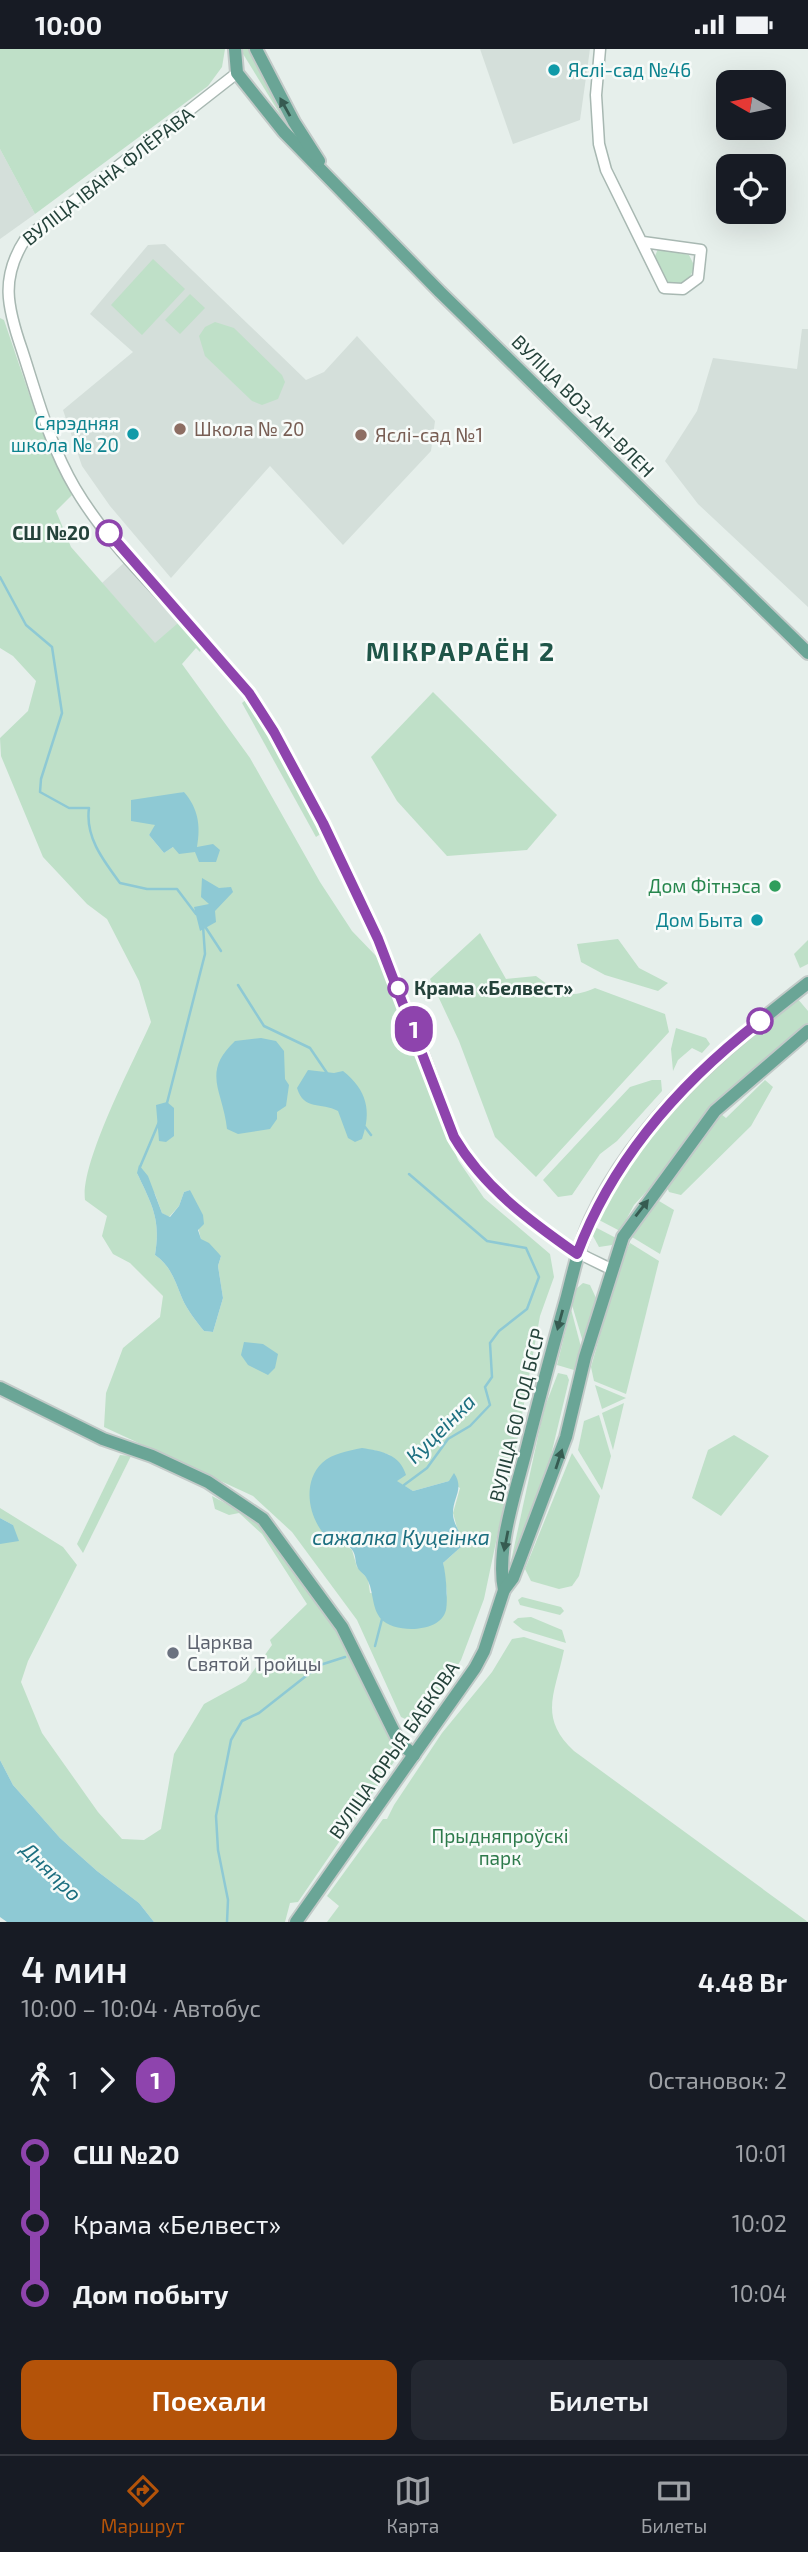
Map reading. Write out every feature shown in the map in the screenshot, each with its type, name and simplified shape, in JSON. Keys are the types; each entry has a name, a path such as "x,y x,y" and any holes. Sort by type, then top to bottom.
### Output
{"main road":[{"path":"235,49 237,73"},
{"name":"ВУЛІЦА ВОЗ-АН-ВЛЕН","path":"256,49 294,122 334,185"},
{"name":"ВУЛІЦА ВОЗ-АН-ВЛЕН","path":"237,73 284,132 334,185 808,653"},
{"name":"ВУЛІЦА 60 ГОД БССР","path":"505,1590 501,1573 505,1543 577,1254 590,1220 621,1165 664,1108 723,1049 808,983"},
{"path":"505,1590 513,1578 554,1475 611,1269 623,1237 636,1215 715,1111 808,1031"},
{"path":"0,1388 103,1439 152,1456 199,1478 245,1504 263,1519 342,1627 399,1742 414,1755"},
{"name":"ВУЛІЦА ЮРЫЯ БАБКОВА","path":"296,1922 475,1668 484,1651 505,1590"}],"street":[{"path":"600,49 596,95 599,143 610,183 643,242 664,288 683,289 698,278 701,250 643,242"},
{"name":"ВУЛІЦА ІВАНА ФЛЁРАВА","path":"237,73 26,238 5,270 5,301 42,412 75,488 133,563 249,693 299,777 378,939 454,1137 472,1168 489,1186 577,1254 611,1269"}],"shaded area":[{"path":"480,49 590,49 580,120 513,144"},
{"path":"0,149 35,214 0,239"},
{"name":"Школа № 20","path":"165,244 306,380 324,372 357,336 435,421 431,451 343,545 270,466 171,578 110,506 82,466 63,410 133,352 90,314 148,245"},
{"path":"802,329 808,329 808,607 698,504 665,461 697,411 713,358 797,369"},
{"path":"125,562 179,622 155,644 102,583"}],"green space":[{"path":"0,49 225,49 222,67 208,86 35,214 0,149"},
{"path":"240,49 251,49 289,121 286,124"},
{"path":"658,249 689,255 695,267 688,280 678,284 664,281 655,256"},
{"path":"153,259 185,289 142,335 111,305"},
{"path":"190,294 205,308 180,334 165,320"},
{"path":"0,318 4,320 39,423 72,495 56,511 71,547 155,643 179,622 202,646 200,652 196,648 182,664 250,758 320,882 352,931 379,959 458,1160 484,1198 550,1254 554,1277 540,1316 484,1599 461,1660 434,1704 416,1724 401,1717 357,1620 292,1532 253,1496 104,1427 106,1393 123,1348 160,1317 163,1296 130,1263 113,1254 102,1236 107,1216 85,1200 86,1183 99,1137 151,1022 139,981 107,919 87,904 43,857 1,756 0,738 28,711 36,681 13,656 0,648","holes":["184,792 197,847 173,847 164,853 149,835 156,825 142,821 169,796","137,1173 155,1194 162,1213 169,1217 179,1206 184,1192 190,1190 201,1240 221,1256 218,1266 223,1298 213,1332 204,1331 184,1302 169,1269 155,1255 157,1231 151,1204","373,1450 390,1455 396,1481 413,1491 449,1481 460,1488 453,1513 462,1546 443,1563 447,1594 445,1600 370,1593 368,1579 357,1567 352,1550 338,1539 310,1496 317,1472 323,1464 338,1457"]},
{"path":"215,322 234,328 282,375 285,382 278,399 262,405 252,401 205,356 199,336 205,327"},
{"path":"433,692 557,815 527,850 447,856 397,801 371,757"},
{"path":"248,698 322,833 316,837 242,703"},
{"path":"480,933 506,979 536,976 557,990 570,994 595,988 665,1014 669,1032 536,1177 495,1137 459,1041 430,979"},
{"path":"618,939 639,968 668,983 658,991 605,975 581,962 577,944"},
{"path":"808,940 808,964 800,968 794,954"},
{"path":"797,998 808,1011 808,1024 745,1076 708,1113 659,1178 634,1205 620,1231 599,1220 638,1155 661,1126 712,1072"},
{"path":"676,1028 706,1038 710,1044 702,1053 692,1048 678,1060 673,1071 671,1049"},
{"path":"661,1080 662,1091 617,1141 600,1154 572,1195 558,1197 543,1180 630,1087"},
{"path":"765,1080 773,1087 751,1126 681,1195 669,1192 666,1185 721,1114 726,1118"},
{"path":"659,1201 674,1210 660,1254 632,1237 644,1217"},
{"path":"595,1227 616,1238 612,1245 599,1247 593,1236"},
{"path":"630,1243 659,1261 626,1394 594,1381 591,1367 620,1264"},
{"path":"583,1283 590,1285 596,1298 583,1342 572,1305 576,1289"},
{"path":"571,1309 581,1347 574,1370 557,1365"},
{"path":"558,1373 567,1375 569,1380 546,1476 508,1575 544,1409"},
{"path":"595,1385 626,1398 602,1409"},
{"path":"624,1403 613,1450 602,1413"},
{"path":"599,1415 611,1456 602,1490 578,1450 584,1421"},
{"path":"734,1435 769,1456 721,1516 692,1498 708,1450"},
{"path":"572,1453 600,1496 579,1576 572,1586 559,1589 531,1581 525,1569"},
{"path":"120,1455 131,1456 83,1553 77,1544"},
{"path":"212,1496 249,1516 277,1544 332,1620 398,1756 298,1902 290,1903 285,1922 154,1922 139,1903 60,1838 13,1785 0,1760 0,1544 13,1525 0,1518 0,1508 63,1547 77,1565 28,1661 21,1682 42,1733 98,1812 122,1839 144,1840 161,1829 174,1754 204,1704 246,1681 272,1645 270,1640 307,1604 262,1534 239,1513 229,1515 215,1509"},
{"path":"522,1597 561,1607 564,1611 560,1615 520,1605 518,1600"},
{"path":"531,1617 562,1630 566,1643 523,1630 513,1622 518,1618"},
{"name":"Прыдняпроўскі парк","path":"524,1637 564,1650 552,1704 553,1716 563,1739 574,1751 808,1922 327,1922 339,1906 327,1896 383,1819 387,1819 442,1733 492,1672 512,1639"}],"water":[{"path":"184,792 197,817 197,847 213,844 220,850 216,862 199,862 195,852 179,854 173,847 164,853 149,835 155,825 131,821 131,800"},
{"path":"202,878 219,888 231,887 233,892 215,911 216,922 200,931 194,907 209,904 201,897"},
{"path":"261,1038 276,1041 284,1051 285,1079 289,1085 286,1106 277,1112 277,1119 270,1129 238,1134 227,1129 216,1073 225,1052 235,1041"},
{"path":"308,1070 334,1073 343,1071 358,1086 367,1110 362,1139 355,1142 348,1138 338,1111 309,1103 300,1095 297,1088"},
{"path":"167,1102 174,1108 174,1136 166,1142 159,1141 156,1105"},
{"path":"139,1165 148,1176 162,1213 170,1217 179,1206 184,1192 190,1190 203,1215 204,1224 198,1230 201,1239 209,1243 221,1256 218,1266 223,1298 213,1332 204,1331 184,1302 169,1269 155,1255 156,1222 137,1173"},
{"path":"244,1342 263,1344 278,1354 275,1368 268,1375 248,1365 241,1355"},
{"name":"сажалка Куцеінка","path":"362,1448 383,1452 399,1462 406,1475 397,1481 413,1491 449,1481 454,1473 457,1479 453,1515 462,1546 443,1563 446,1610 442,1618 427,1627 406,1629 381,1619 369,1584 358,1568 353,1551 347,1545 326,1536 315,1520 310,1490 316,1471 331,1457"},
{"path":"0,1518 13,1525 19,1541 0,1544"},
{"name":"Дняпро","path":"0,1760 13,1785 60,1838 139,1903 154,1922 7,1922 0,1917"}],"waterway":[{"name":"Куцеінка","path":"0,577 26,625 52,647 62,713 41,779 40,792 69,808 89,808 88,819 93,838 120,883 147,889 177,889 196,914"},
{"name":"Куцеінка","path":"204,925 221,951"},
{"path":"167,1103 205,954 203,926"},
{"path":"238,985 264,1026 310,1048 327,1073"},
{"path":"140,1167 159,1122"},
{"path":"365,1127 371,1135"},
{"name":"Куцеінка","path":"404,1485 427,1468 448,1439 470,1426 490,1405 485,1387 492,1377 490,1343 499,1331 527,1309 539,1277 526,1248 487,1241 409,1174"},
{"name":"Куцеінка","path":"375,1646 382,1619"},
{"name":"Куцеінка","path":"227,1922 228,1900 218,1850 216,1816 231,1740 242,1721 259,1713 320,1665 345,1657"}],"bus line":[{"name":"1","path":"109,533 249,693 274,732 323,823 367,914 431,1071 454,1137 472,1168 489,1186 559,1241 577,1254 590,1220 621,1165 664,1108 723,1049 760,1021"}],"place":[{"name":"Яслі-сад №46","path":"554,70"},
{"name":"Школа № 20","path":"180,429"},
{"name":"Сярэдняя школа № 20","path":"133,434"},
{"name":"Яслі-сад №1","path":"361,435"},
{"name":"СШ №20","path":"109,533"},
{"name":"Дом Фітнэса","path":"775,886"},
{"name":"Дом Быта","path":"757,920"},
{"name":"Крама «Белвест»","path":"398,988"},
{"name":"Царква Святой Тройцы","path":"173,1653"}],"district":[{"name":"МІКРАРАЁН 2","path":"461,652"}]}
